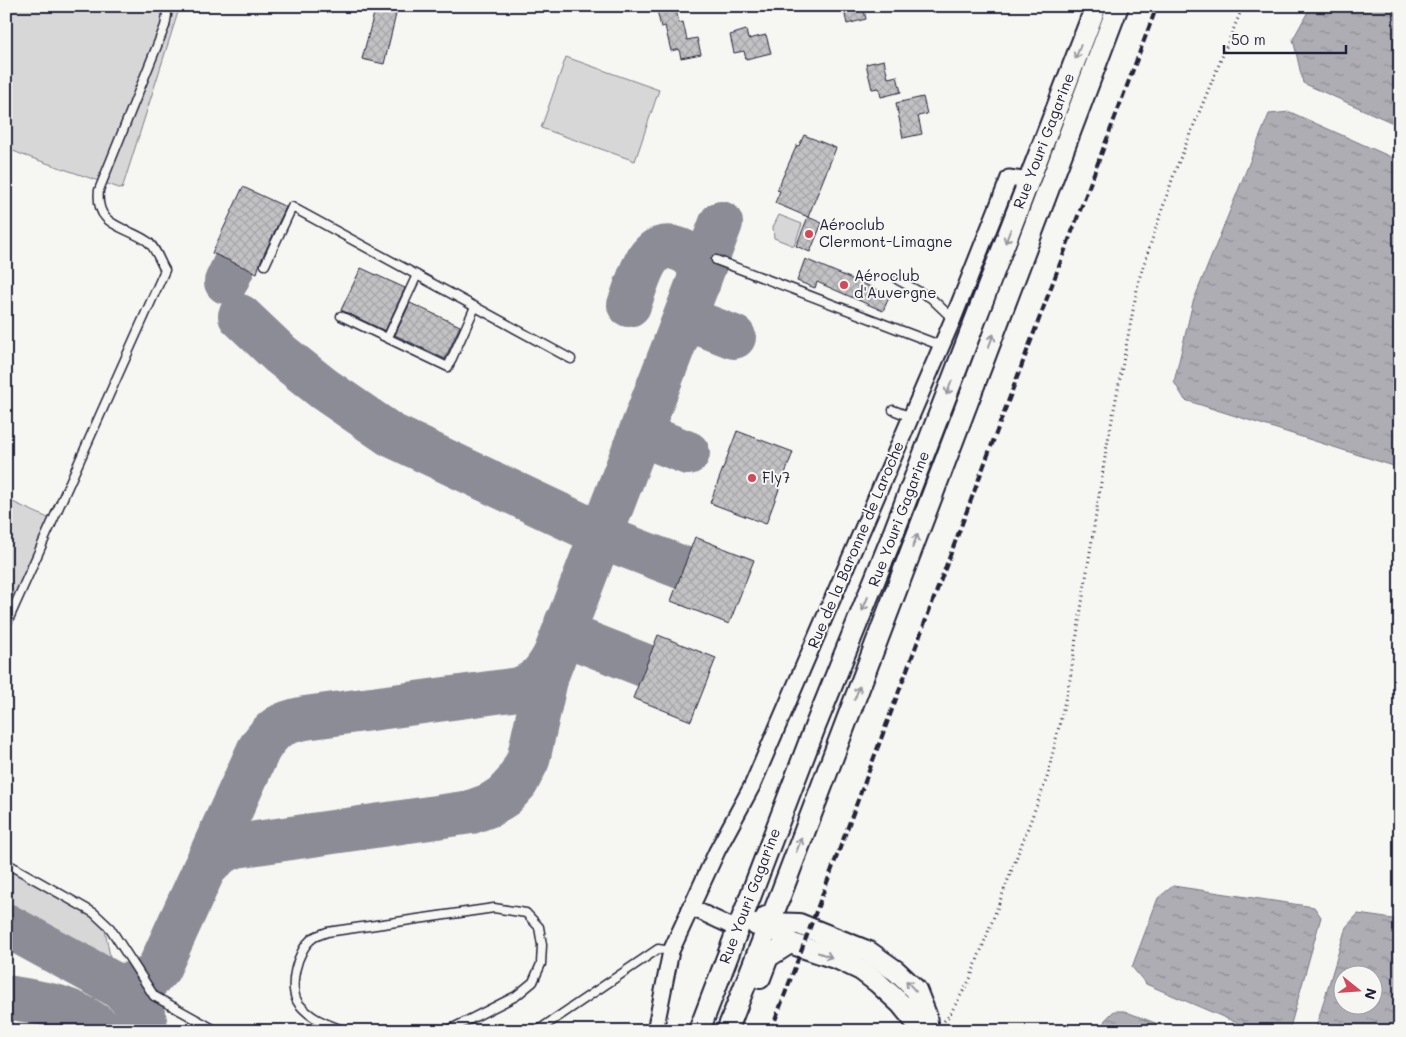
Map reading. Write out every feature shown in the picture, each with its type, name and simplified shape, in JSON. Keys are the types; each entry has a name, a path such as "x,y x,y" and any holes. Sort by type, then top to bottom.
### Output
{"main road":[{"name":"Rue Youri Gagarine","path":"699,1031 814,727 890,542 1019,179 1096,6"},
{"name":"Rue Youri Gagarine","path":"726,1031 782,891 1118,6"},
{"path":"752,888 769,922 790,944 838,959 861,970 930,1029"},
{"path":"782,891 799,924"},
{"path":"721,1031 722,1009 745,950 737,929 769,922 799,924 869,952 896,971 916,990 930,1029"},
{"path":"733,1031 744,1018 768,958 790,944"}],"street":[{"name":"Rue de la Baronne de Laroche","path":"655,1031 671,951 717,851 752,786 953,319 1019,179"},
{"path":"690,907 737,929"}],"lane":[{"path":"6,625 166,270 148,242 106,219 97,202 99,190 165,26 167,15 165,6"},
{"path":"266,265 292,207 571,359"},
{"path":"716,260 942,346"},
{"path":"388,337 417,275"},
{"path":"898,280 931,298 953,319"},
{"path":"342,316 448,367 475,307"},
{"path":"893,410 911,417"},
{"path":"6,864 94,913 110,928 154,996 217,1031"},
{"path":"345,1031 316,1020 298,1003 292,981 301,953 312,938 327,932 494,908 526,912 539,927 542,944 540,964 533,982 516,996 447,1031"},
{"path":"537,1031 658,949 671,951"}],"path":[{"path":"930,1029 949,1016 970,979 1047,778 1070,679 1106,451 1139,279 1175,171 1243,6"}],"shaded area":[{"path":"6,6 180,6 122,189 6,148"},
{"path":"566,57 659,90 635,161 541,128"},
{"path":"779,215 802,224 794,246 774,238 773,227"},
{"path":"6,499 57,522 6,637"},
{"path":"6,858 102,914 111,962 6,904"}],"water":[{"path":"1311,6 1400,6 1400,126 1303,83 1293,39"},
{"path":"1290,112 1400,161 1400,468 1185,400 1174,382 1193,302 1269,114"},
{"path":"1173,886 1314,907 1321,917 1289,1031 1256,1031 1146,984 1132,967 1158,898"},
{"path":"1358,914 1400,920 1400,1031 1315,1031 1334,967 1334,1014 1384,1014 1384,964 1335,964 1346,927"},
{"path":"1114,1011 1124,1011 1176,1031 1101,1031 1105,1020"}],"building":[{"path":"376,6 398,6 384,64 362,59"},
{"path":"656,6 675,6 679,23 683,22 687,40 697,38 701,54 681,58 679,49 671,51 665,26 661,27"},
{"path":"843,6 863,6 866,19 847,24"},
{"path":"746,30 748,39 766,35 771,53 746,59 744,51 734,53 730,35"},
{"path":"884,60 888,78 897,76 901,92 881,97 879,88 872,89 866,64"},
{"path":"923,97 927,114 918,116 922,134 903,138 896,103"},
{"path":"804,135 836,148 808,217 775,203 780,191 777,190 797,145 799,146"},
{"path":"243,187 286,207 257,273 212,253"},
{"name":"Aéroclub Clermont-Limagne","path":"808,217 822,223 810,252 796,246"},
{"name":"Aéroclub d'Auvergne","path":"805,259 890,295 883,311 817,282 815,288 797,281"},
{"path":"361,268 405,288 385,331 341,310"},
{"path":"410,303 460,326 445,359 395,335"},
{"name":"Fly7","path":"737,431 793,452 766,524 710,503"},
{"path":"695,537 754,560 729,624 671,601"},
{"path":"658,635 716,658 691,721 633,698"}],"taxiway":[{"path":"204,869 221,852 236,846 471,812 490,805 504,796 517,782 528,760 547,675 721,223"},
{"path":"629,305 641,271 648,259 657,250 670,247 690,255 698,266 699,282"},
{"path":"226,282 235,263"},
{"path":"240,316 280,354 324,389 391,435 588,528 595,536 596,549"},
{"path":"681,327 687,322 695,322 734,337"},
{"path":"636,444 641,439 650,438 688,453"},
{"path":"596,549 602,541 610,540 683,568"},
{"path":"566,623 567,631 572,637 646,666"},
{"path":"6,925 116,985 138,984 151,977 159,968 259,749 278,727 305,718 519,689 539,677 553,658"},
{"path":"116,985 141,1010 146,1023 146,1031"},
{"path":"6,997 58,1007 81,1016 103,1031"}],"railway":[{"path":"771,1031 1157,6"}],"place":[{"name":"Aéroclub Clermont-Limagne","path":"809,234"},
{"name":"Aéroclub d'Auvergne","path":"844,285"},
{"name":"Fly7","path":"752,478"}]}
